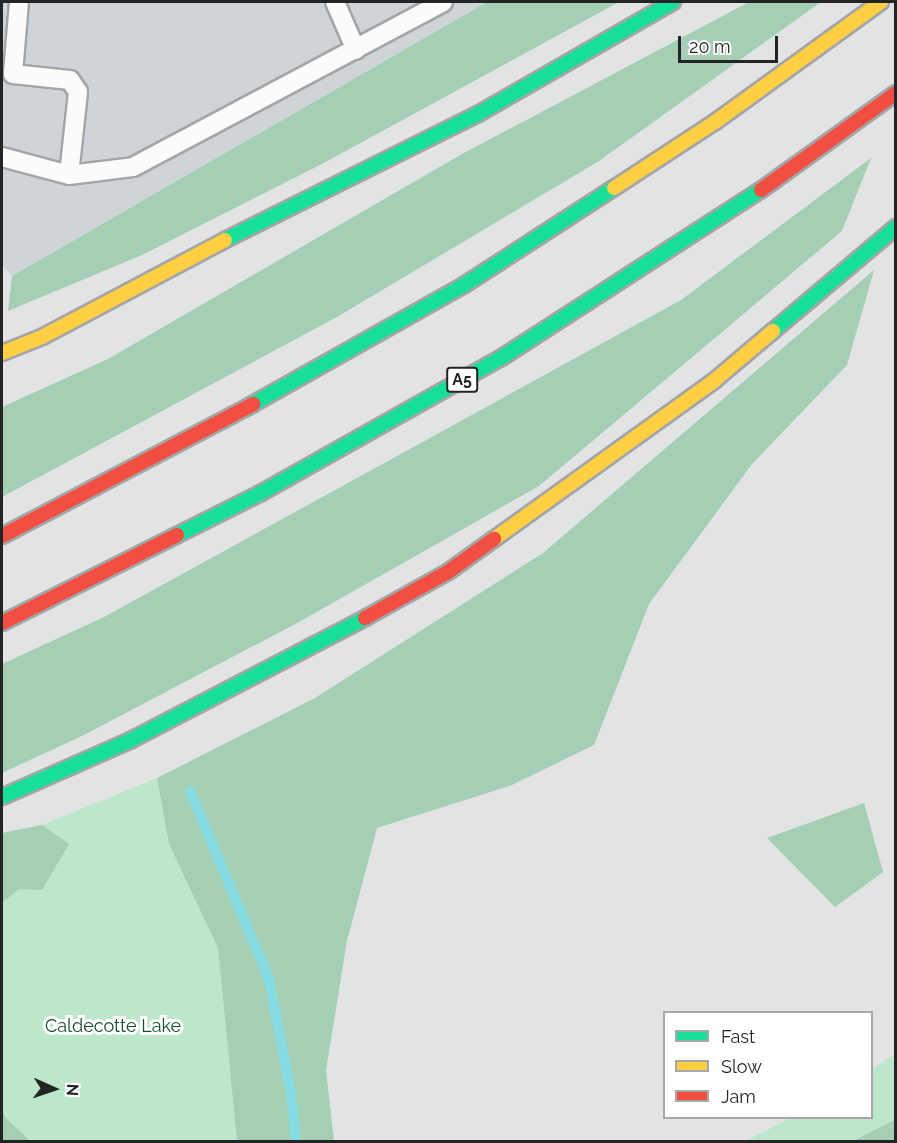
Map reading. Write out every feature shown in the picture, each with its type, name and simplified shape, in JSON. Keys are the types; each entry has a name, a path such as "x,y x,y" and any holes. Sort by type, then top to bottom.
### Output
{"highway":[{"path":"2,353 42,337 140,282 478,114 673,2"},
{"path":"2,536 229,418 464,285 715,122 881,2"},
{"name":"A5","path":"2,623 261,493 501,358 798,166 896,93"},
{"path":"2,796 131,740 252,680 448,572 715,381 896,227"}],"lane":[{"path":"19,2 9,32 13,74 70,80 78,92 69,175"},
{"path":"335,2 356,50"},
{"path":"2,157 69,175 133,167 443,2"}],"shaded area":[{"path":"2,2 487,2 12,276 2,264"}],"green space":[{"path":"487,2 619,2 320,165 142,255 8,311 12,276"},
{"path":"749,2 821,2 599,161 337,317 2,497 2,407 108,359 462,154"},
{"path":"871,158 842,231 539,486 299,622 84,735 2,773 2,664 104,617 681,300"},
{"path":"874,270 847,365 752,464 649,604 594,745 512,785 377,828 347,941 326,1070 334,1141 237,1141 218,948 169,844 157,778 315,698 543,553"},
{"name":"Caldecotte Lake","path":"157,778 169,844 218,948 237,1141 2,1142 2,833 42,825"},
{"path":"864,803 883,872 835,907 767,838"},
{"path":"42,825 69,844 42,890 19,889 2,903 2,833"},
{"path":"895,1054 895,1141 744,1142 789,1119 873,1119 873,1068"},
{"path":"2,1111 6,1118 30,1141 2,1141"},
{"path":"895,1120 895,1141 853,1141"}],"waterway":[{"path":"190,791 269,979 291,1093 296,1142"}],"traffic: fast":[{"path":"225,240 478,114 673,2"},
{"path":"253,404 464,285 614,188"},
{"path":"177,535 261,493 501,358 761,190"},
{"path":"773,331 896,227"},
{"path":"2,797 131,740 365,618"}],"traffic: slow":[{"path":"614,188 715,122 881,2"},
{"path":"2,353 42,337 225,240"},
{"path":"494,539 715,380 773,331"}],"traffic: jam":[{"path":"761,190 896,93"},
{"path":"2,536 253,404"},
{"path":"2,623 177,535"},
{"path":"365,618 448,572 494,539"}]}
